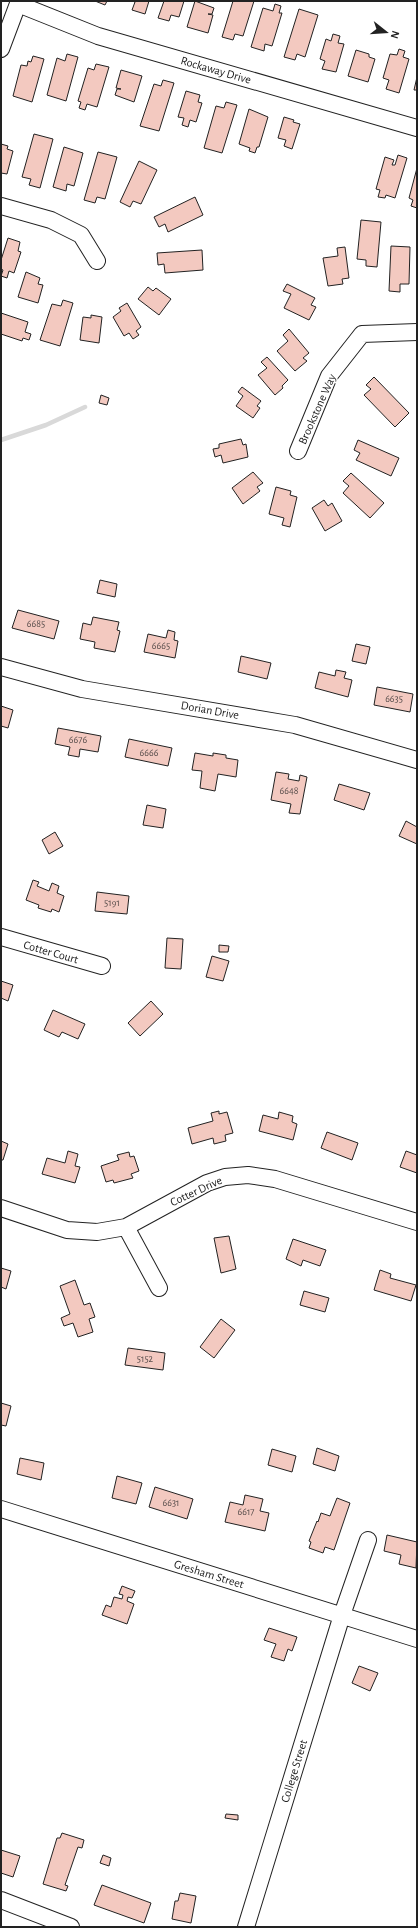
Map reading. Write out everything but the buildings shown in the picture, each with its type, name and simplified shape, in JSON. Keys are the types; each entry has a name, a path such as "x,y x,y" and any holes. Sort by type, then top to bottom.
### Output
{"street":[{"path":"1,49 19,2"},
{"name":"Rockaway Drive","path":"19,2 98,36 417,128"},
{"path":"1,206 51,220 81,235 97,261"},
{"name":"Brookstone Way","path":"298,451 329,376 362,334 417,332"},
{"name":"Dorian Drive","path":"1,667 82,689 295,725 417,760"},
{"name":"Cotter Court","path":"1,937 102,966"},
{"name":"Cotter Drive","path":"1,1208 67,1230 97,1232 126,1227 207,1183 225,1177 248,1175 275,1179 417,1222"},
{"path":"126,1227 159,1288"},
{"name":"Gresham Street","path":"1,1509 417,1639"},
{"name":"College Street","path":"246,1927 342,1615 368,1540"},
{"path":"1,1900 72,1927"}],"waterway":[{"path":"1,440 46,425 85,407"}]}
